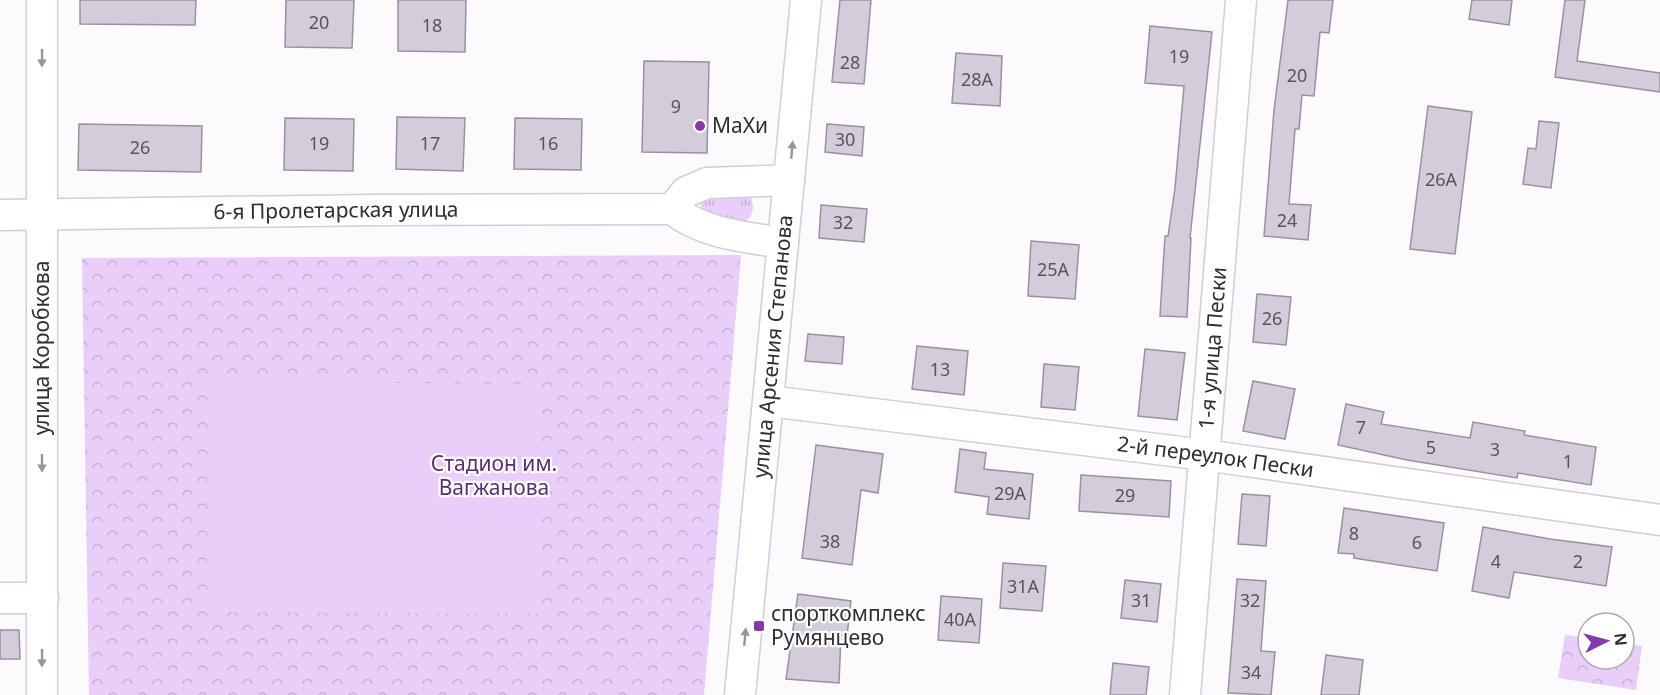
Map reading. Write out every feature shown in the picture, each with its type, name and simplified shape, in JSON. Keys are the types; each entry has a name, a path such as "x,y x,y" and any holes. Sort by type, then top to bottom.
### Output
{"street":[{"name":"улица Коробкова","path":"42,0 42,695"},
{"name":"улица Арсения Степанова","path":"740,695 806,0"},
{"name":"1-я улица Пески","path":"1185,695 1241,0"},
{"path":"783,243 736,236 705,228 684,218 672,209 686,192 707,183 789,180"},
{"name":"6-я Пролетарская улица","path":"0,215 672,209"},
{"name":"2-й переулок Пески","path":"769,401 1205,455 1660,520"},
{"path":"0,598 43,598"}],"green space":[{"path":"705,194 750,195 753,204 751,215 742,224 705,217 701,206"},
{"name":"Стадион им. Вагжанова","path":"741,255 704,695 89,695 82,258"},
{"path":"208,381 541,384 539,614 207,612"},
{"path":"1565,635 1576,636 1576,671 1636,671 1636,645 1642,646 1636,690 1558,678"}],"building":[{"path":"80,0 196,0 195,25 80,24"},
{"path":"286,0 354,0 352,48 285,47"},
{"path":"398,0 466,0 465,52 398,51"},
{"path":"840,0 871,0 864,84 832,82"},
{"path":"1288,0 1333,0 1329,33 1320,32 1314,96 1302,95 1299,129 1295,129 1289,204 1311,205 1308,240 1264,236 1274,110"},
{"path":"1472,0 1512,0 1509,25 1469,19"},
{"path":"1565,0 1585,0 1577,61 1660,73 1660,92 1555,77"},
{"path":"1150,26 1212,32 1190,238 1187,317 1160,316 1165,236 1168,236 1175,188 1184,86 1145,83"},
{"path":"956,53 1002,56 1000,106 952,103"},
{"path":"644,61 709,62 707,153 642,152"},
{"path":"1428,106 1472,112 1455,254 1410,249"},
{"path":"397,117 465,118 463,171 396,169"},
{"path":"285,118 354,119 353,171 284,170"},
{"path":"515,118 582,119 581,170 514,169"},
{"path":"1539,121 1559,123 1551,188 1523,184 1528,148 1536,149"},
{"path":"79,124 202,126 201,172 78,170"},
{"path":"827,124 864,127 862,156 825,152"},
{"path":"821,205 867,209 864,242 819,238"},
{"path":"1031,241 1079,245 1075,299 1028,296"},
{"path":"1257,294 1291,297 1286,345 1253,342"},
{"path":"808,334 844,337 842,364 805,361"},
{"path":"917,346 968,351 964,395 912,389"},
{"path":"1145,349 1185,353 1177,420 1138,416"},
{"path":"1044,364 1079,367 1075,410 1041,407"},
{"path":"1253,381 1295,389 1285,439 1243,431"},
{"path":"1346,404 1384,412 1381,424 1470,438 1473,422 1525,431 1524,435 1596,447 1591,485 1518,473 1517,478 1407,460 1338,445"},
{"path":"816,445 883,454 878,493 861,490 852,565 802,558"},
{"path":"960,449 986,453 984,469 1033,474 1029,519 987,514 989,497 955,492"},
{"path":"1081,475 1171,481 1169,517 1079,511"},
{"path":"1242,494 1270,496 1266,546 1238,544"},
{"path":"1344,508 1444,523 1437,571 1354,558 1354,554 1338,553"},
{"path":"1483,527 1612,547 1606,586 1514,572 1509,598 1472,591"},
{"path":"1003,563 1046,566 1042,611 1000,608"},
{"path":"1237,579 1266,581 1261,651 1275,652 1271,695 1228,693"},
{"path":"1125,580 1161,584 1157,622 1121,618"},
{"path":"798,594 851,601 847,636 841,635 839,683 786,679"},
{"path":"941,596 982,599 979,643 938,640"},
{"path":"0,630 19,630 20,659 0,659"},
{"path":"1326,655 1363,660 1359,695 1321,695"},
{"path":"1113,663 1149,667 1146,695 1110,695"}],"place":[{"name":"МаХи","path":"700,126"},
{"name":"cпорткомплекс Румянцево","path":"759,626"}]}
